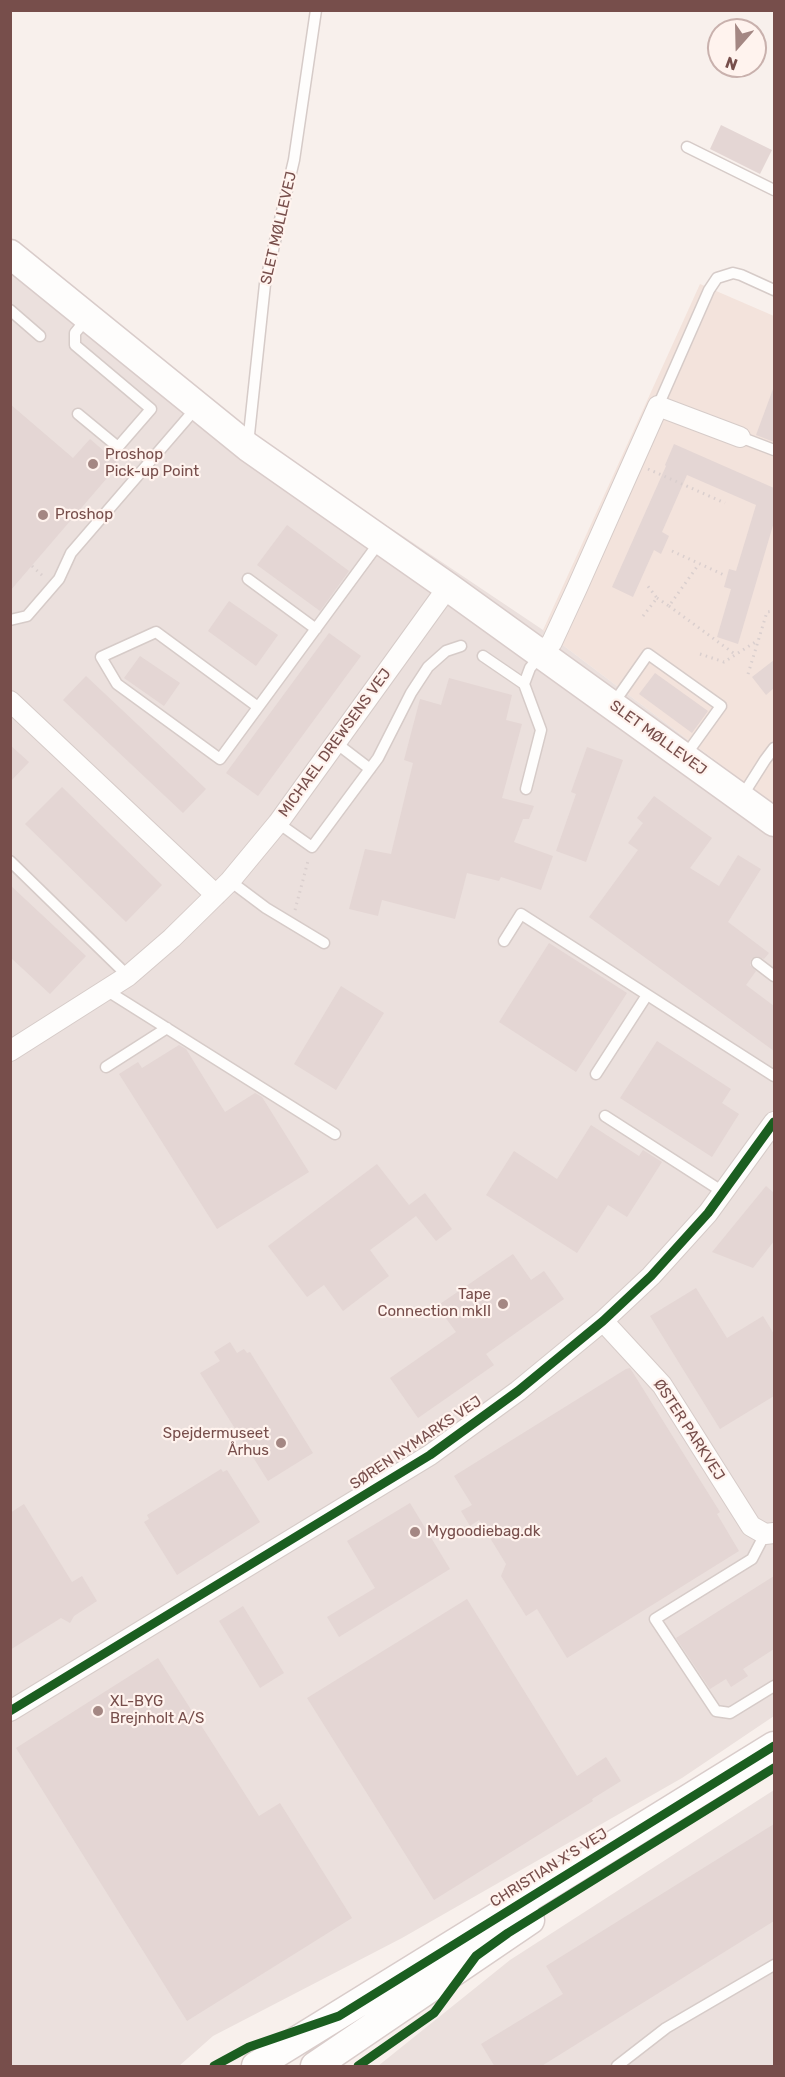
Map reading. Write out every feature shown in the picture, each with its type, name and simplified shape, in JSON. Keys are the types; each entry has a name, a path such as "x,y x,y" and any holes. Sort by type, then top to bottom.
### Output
{"main road":[{"name":"SLET MØLLEVEJ","path":"10,254 248,447 542,654 774,822"},
{"name":"CHRISTIAN X'S VEJ","path":"241,2062 497,1917 774,1746"},
{"path":"314,2067 508,1933 774,1768"},
{"path":"314,2067 313,2059 321,2045 497,1917"},
{"path":"241,2062 294,2058 304,2060 314,2067"}],"street":[{"path":"542,654 552,642 658,406 740,437"},
{"name":"MICHAEL DREWSENS VEJ","path":"10,1051 128,976 172,938 223,888 278,823 448,587"},
{"path":"10,701 223,888"},
{"name":"SØREN NYMARKS VEJ","path":"10,1711 430,1455 518,1391 603,1321 651,1276 708,1213 774,1122"},
{"name":"ØSTER PARKVEJ","path":"603,1321 662,1385 751,1526 770,1533"}],"lane":[{"name":"SLET MØLLEVEJ","path":"248,447 265,284 294,160 316,10"},
{"path":"687,147 774,190"},
{"path":"658,406 709,290 717,278 724,274 741,274 774,290"},
{"path":"10,310 40,336"},
{"path":"78,414 118,447 151,409 75,345 75,333 88,317"},
{"path":"10,620 27,616 59,579 71,553 197,406"},
{"path":"740,437 774,450"},
{"path":"258,707 156,632 101,657 117,684 220,759 381,540"},
{"path":"248,579 316,629"},
{"path":"278,823 312,847 378,758 411,693 428,667 446,651 461,646"},
{"path":"524,684 530,668 542,654"},
{"path":"612,704 648,654 721,706 685,757"},
{"path":"483,656 524,684 541,730 526,789"},
{"path":"336,743 370,769"},
{"path":"741,798 774,748"},
{"path":"10,861 128,976"},
{"path":"223,888 266,908 324,943"},
{"path":"504,941 521,914 774,1076"},
{"path":"757,963 774,976"},
{"path":"106,990 335,1134"},
{"path":"596,1074 647,995"},
{"path":"106,1066 167,1028"},
{"path":"605,1116 723,1192"},
{"path":"770,1533 752,1559 656,1619 716,1711 729,1713 774,1686"},
{"path":"617,2067 666,2028 774,1965"}],"path":[{"path":"633,462 724,503"},
{"path":"672,551 724,575"},
{"path":"669,606 699,564"},
{"path":"32,566 45,577"},
{"path":"647,585 657,598 736,655"},
{"path":"643,616 657,598"},
{"path":"748,674 767,612 774,611"},
{"path":"700,654 724,662 759,640"},
{"path":"289,921 294,915 312,847"},
{"path":"214,2067 241,2062"}],"shaded area":[{"path":"10,240 264,449 397,532 543,630 774,805 774,1716 682,1778 402,1938 213,2036 179,2066 11,2066"},
{"path":"700,284 774,316 774,805 543,630"},
{"path":"774,1790 774,2066 378,2066 510,1960"}],"building":[{"path":"721,125 772,150 760,174 710,149"},
{"path":"774,389 774,442 756,435"},
{"name":"Proshop","path":"10,404 73,458 90,439 119,464 10,591"},
{"path":"674,444 774,488 774,522 738,644 717,637 731,589 724,587 729,569 736,571 756,505 687,475 662,532 669,536 661,554 654,550 633,597 612,587"},
{"path":"287,525 349,571 320,611 257,565"},
{"path":"229,601 278,635 256,666 208,631"},
{"path":"329,633 361,656 258,796 226,773"},
{"path":"140,656 180,683 164,706 124,678"},
{"path":"774,660 774,688 766,695 752,677"},
{"path":"655,673 708,711 692,733 639,694"},
{"path":"86,676 206,789 183,813 63,700"},
{"path":"449,678 512,695 506,720 522,724 502,798 534,806 529,819 523,819 514,842 553,856 541,890 501,877 499,881 467,873 455,919 382,900 378,916 349,909 365,849 391,854 413,763 404,760 420,699 441,705"},
{"path":"10,745 29,762 10,782"},
{"path":"587,747 623,760 586,862 556,851 576,794 571,792"},
{"path":"62,787 162,885 126,922 25,824"},
{"path":"654,796 712,838 690,868 719,886 738,855 761,869 728,922 769,953 764,959 757,956 751,959 750,965 756,971 746,985 774,1006 774,1051 589,917 638,850 628,843 643,823 637,818"},
{"path":"10,885 86,956 50,994 10,957"},
{"path":"549,943 627,993 576,1072 499,1022"},
{"path":"341,986 384,1013 336,1090 294,1064"},
{"path":"657,1041 731,1089 722,1103 739,1114 712,1157 620,1098"},
{"path":"179,1045 186,1049 225,1112 255,1093 262,1097 309,1172 217,1229 119,1074 138,1062 142,1068"},
{"path":"591,1125 639,1156 643,1150 662,1162 627,1217 608,1205 577,1253 486,1195 514,1151 557,1179"},
{"path":"377,1164 409,1205 425,1193 452,1229 436,1241 416,1216 370,1250 389,1276 343,1311 324,1285 307,1297 268,1246"},
{"path":"766,1186 774,1193 774,1241 753,1268 712,1252"},
{"path":"513,1254 531,1280 544,1271 564,1299 486,1354 494,1365 418,1418 390,1378 456,1332 437,1306"},
{"path":"696,1288 727,1338 763,1316 774,1334 774,1396 720,1429 650,1316"},
{"path":"230,1342 237,1353 244,1349 247,1353 250,1352 313,1453 268,1481 200,1373 220,1361 214,1352"},
{"path":"630,1368 720,1512 717,1514 739,1551 567,1658 537,1609 526,1616 501,1576 506,1564 479,1520 470,1526 461,1511 472,1505 454,1476"},
{"path":"221,1469 223,1472 227,1470 260,1522 177,1575 144,1522 149,1519 147,1515"},
{"path":"410,1503 450,1569 339,1637 327,1617 375,1588 347,1541"},
{"path":"24,1504 72,1582 82,1576 97,1601 74,1616 70,1623 61,1618 10,1650 10,1513"},
{"path":"774,1576 774,1649 743,1669 748,1676 731,1687 726,1679 710,1689 676,1638"},
{"path":"467,1599 577,1776 606,1757 621,1781 592,1799 593,1801 434,1900 307,1698"},
{"path":"243,1606 284,1673 260,1688 219,1621"},
{"path":"158,1658 259,1816 280,1803 352,1918 187,2021 16,1748"},
{"path":"774,1824 774,1921 540,2067 495,2067 481,2044 563,1994 546,1966"}],"cycle path":[{"path":"10,1711 430,1455 518,1391 603,1321 651,1276 708,1213 774,1122"},
{"path":"214,2066 249,2047 339,2016 774,1746"},
{"path":"358,2066 434,2013 476,1956 508,1933 774,1768"}],"place":[{"name":"Proshop Pick-up Point","path":"93,464"},
{"name":"Proshop","path":"43,515"},
{"name":"Tape Connection mkII","path":"503,1304"},
{"name":"Spejdermuseet Århus","path":"281,1443"},
{"name":"Mygoodiebag.dk","path":"415,1532"},
{"name":"XL-BYG Brejnholt A/S","path":"98,1711"}]}
